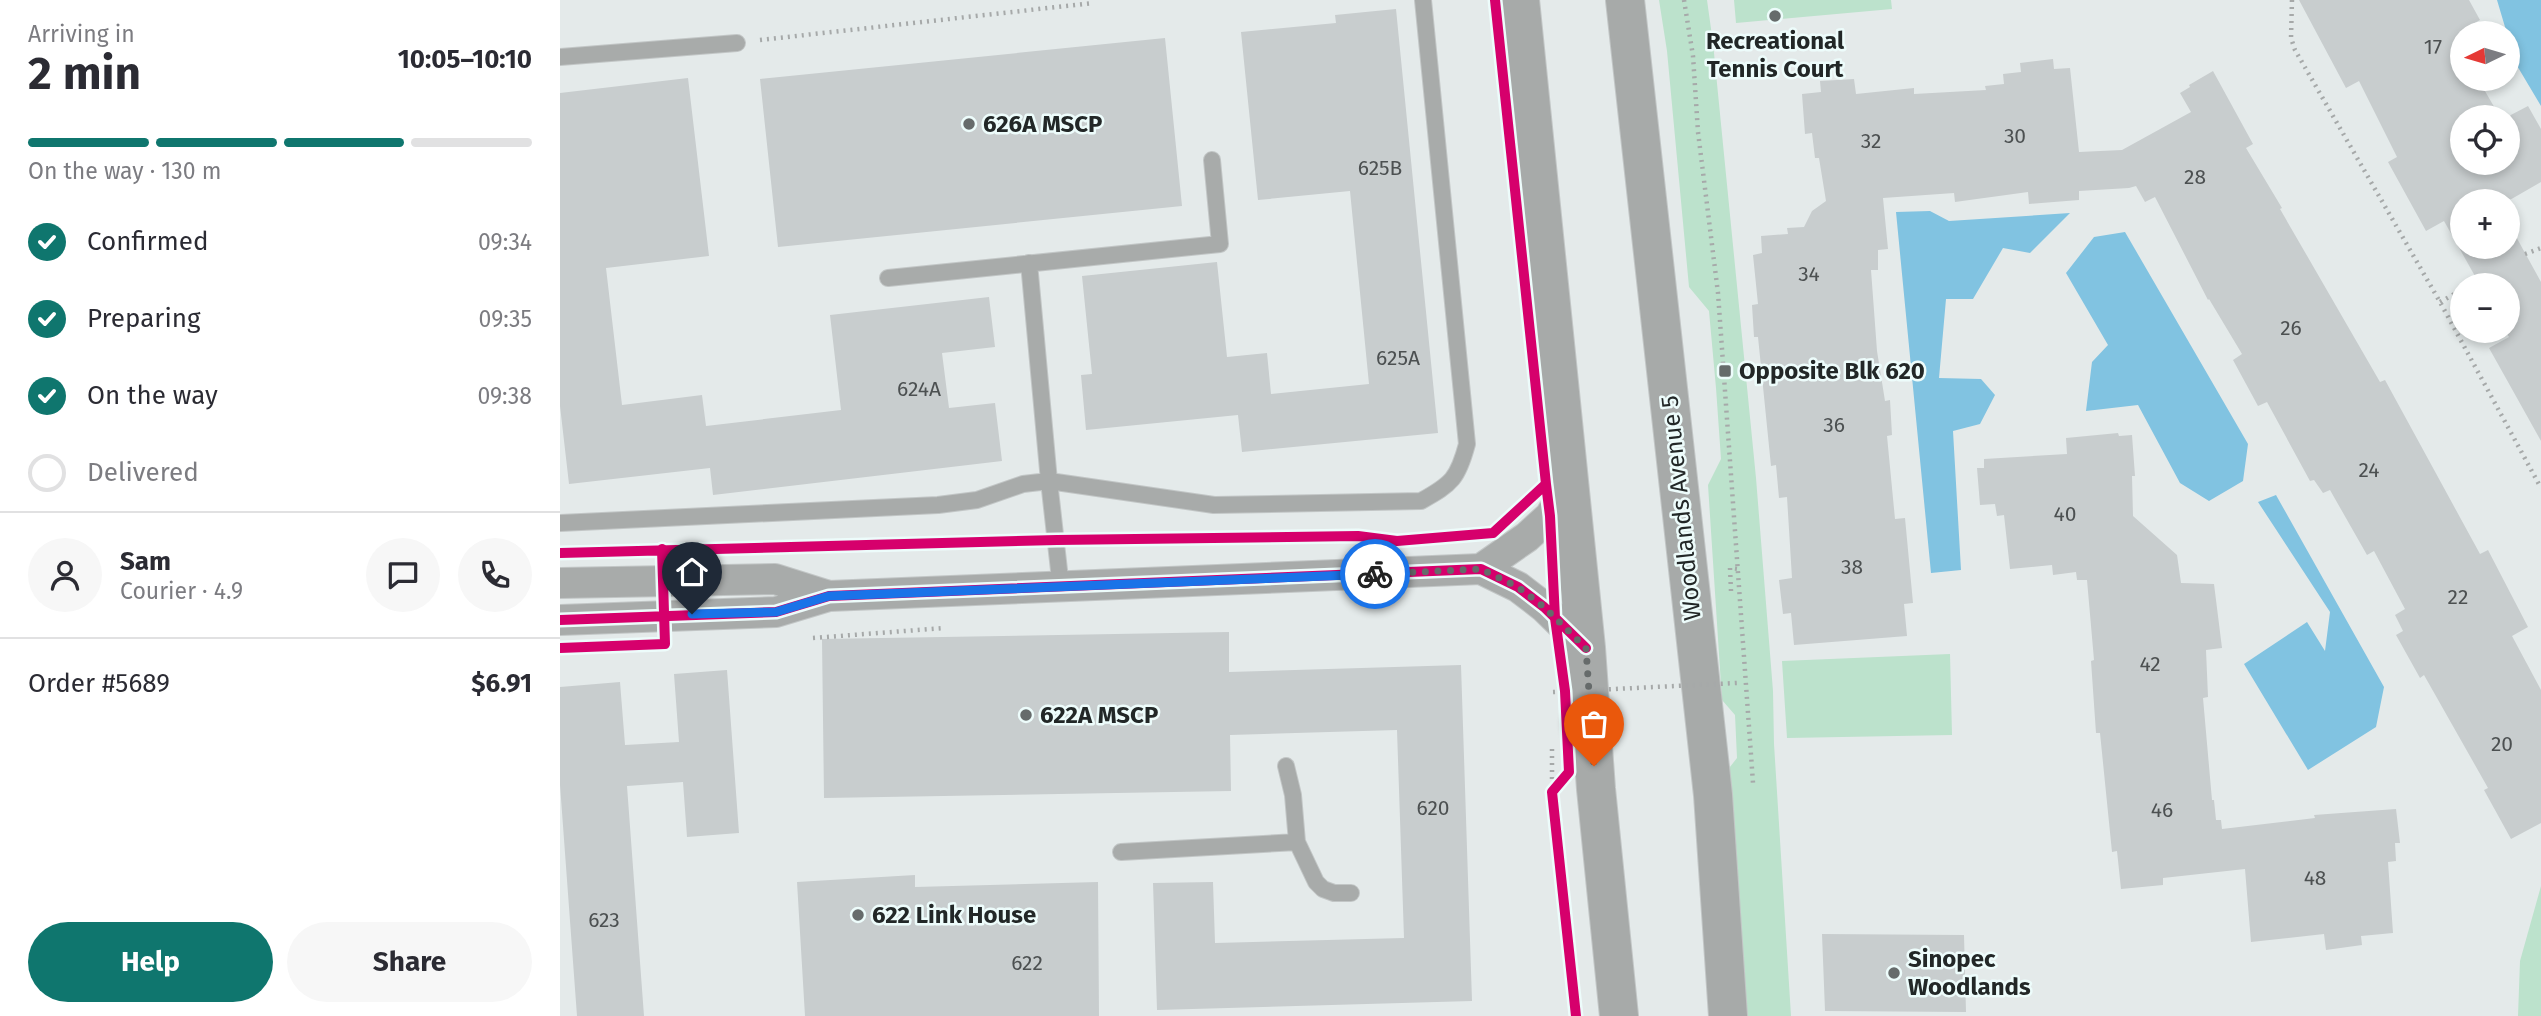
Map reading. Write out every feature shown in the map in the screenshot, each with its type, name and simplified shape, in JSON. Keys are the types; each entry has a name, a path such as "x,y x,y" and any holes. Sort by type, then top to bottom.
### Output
{"main road":[{"path":"1521,0 1586,648 1595,789 1619,1016"},
{"name":"Woodlands Avenue 5","path":"1625,0 1713,795 1728,1016"}],"street":[{"path":"1481,569 1527,537 1550,516 1570,483"},
{"path":"560,620 776,612 829,596 1481,569 1518,587 1544,607 1586,648"},
{"path":"560,583 775,579 829,596"}],"lane":[{"path":"560,523 938,505 977,500 1023,484 1049,481 1214,505 1422,501 1444,488 1461,470 1467,444 1423,0"},
{"path":"560,57 737,43"},
{"path":"888,278 1220,244 1212,160"},
{"path":"1029,263 1061,588"},
{"path":"1286,766 1293,795 1297,842 1316,882 1323,889 1335,893 1351,893"},
{"path":"1121,852 1297,842"}],"path":[{"path":"1684,0 1693,57 1698,132 1718,293 1753,790"},
{"path":"2292,0 2291,38 2295,50 2441,302 2541,488"},
{"path":"737,43 1093,3"},
{"path":"2525,254 2541,248"},
{"path":"2441,302 2450,297"},
{"path":"1730,568 1738,569"},
{"path":"804,639 956,627"},
{"path":"1553,692 1565,686 1737,683"},
{"path":"1565,686 1566,705"},
{"path":"1554,805 1552,792 1560,782"}],"green space":[{"path":"1659,0 1707,0 1713,43 1756,478 1773,691 1791,1016 1741,1016 1726,772 1737,758 1735,715 1722,700 1708,485 1721,459 1716,388 1709,311 1689,287 1667,51"},
{"name":"Recreational Tennis Court","path":"1734,0 1891,0 1892,9 1736,23"},
{"path":"1950,654 1952,735 1787,738 1782,661"},
{"path":"2541,886 2541,1016 2518,1016 2520,961"}],"water":[{"path":"2497,0 2541,0 2541,106 2520,71 2520,21 2503,21"},
{"path":"1930,211 1949,221 2070,213 2030,253 2003,248 1973,299 1946,299 1939,378 1981,379 1995,395 1980,424 1953,431 1961,570 1931,573 1896,212"},
{"path":"2125,232 2248,444 2243,481 2209,501 2180,483 2138,405 2086,411 2092,362 2108,345 2066,273 2094,237"},
{"path":"2276,495 2384,687 2376,727 2308,770 2244,664 2307,622 2325,651 2330,612 2258,502"}],"building":[{"path":"2299,0 2469,0 2480,20 2450,21 2450,91 2485,91 2493,105 2450,105 2450,175 2520,175 2520,110 2528,106 2541,129 2541,182 2520,194 2520,189 2450,189 2450,232 2444,221 2426,231 2388,162 2397,157 2359,81 2346,88"},
{"path":"1396,9 1438,433 1242,452 1238,415 1086,430 1081,375 1092,374 1082,276 1217,262 1227,357 1267,353 1271,394 1369,384 1350,191 1258,200 1241,32 1336,23 1335,15"},
{"name":"626A MSCP","path":"1165,38 1182,206 778,247 760,79"},
{"path":"2053,59 2054,69 2070,68 2079,152 2122,150 2191,112 2180,93 2213,71 2253,144 2246,148 2282,208 2280,209 2380,382 2385,380 2480,554 2488,550 2528,627 2512,636 2541,690 2541,823 2511,839 2484,790 2488,788 2424,675 2420,678 2396,635 2403,631 2395,615 2405,609 2374,551 2367,555 2330,490 2323,493 2314,480 2310,481 2267,402 2258,406 2233,360 2242,354 2208,300 2155,197 2145,202 2136,186 2079,191 2079,200 2029,204 2028,192 1955,202 1954,193 1883,198 1888,249 1878,250 1878,270 1871,270 1877,351 1885,401 1890,400 1892,435 1887,436 1895,519 1905,518 1913,603 1904,604 1907,636 1794,645 1791,613 1783,614 1779,580 1792,578 1787,497 1779,498 1776,465 1771,466 1758,337 1754,337 1752,305 1758,304 1753,255 1762,253 1761,236 1788,234 1787,228 1804,227 1812,211 1826,201 1819,158 1815,158 1812,133 1805,134 1802,94 1821,92 1820,81 1854,79 1856,94 1914,88 1914,94 1986,90 1985,86 2004,84 2003,74 2021,72 2020,63"},
{"path":"688,78 709,256 606,268 622,405 702,395 706,426 841,410 830,315 989,297 995,347 942,353 949,408 995,403 1002,461 713,495 710,468 569,484 560,406 560,93"},
{"path":"2520,244 2541,282 2541,441 2489,348 2498,343 2520,343 2520,273 2473,273 2465,259 2520,259"},
{"path":"2118,433 2119,436 2132,435 2135,476 2132,476 2133,516 2177,555 2181,583 2214,584 2222,648 2206,650 2208,697 2203,698 2216,820 2221,820 2222,829 2315,818 2314,815 2396,809 2400,843 2395,843 2396,861 2388,862 2393,933 2361,936 2362,945 2326,950 2324,934 2251,942 2245,869 2163,878 2163,885 2121,889 2117,851 2112,852 2100,733 2096,733 2091,661 2094,660 2087,580 2077,580 2076,572 2053,575 2052,565 2010,569 2004,515 1997,516 1995,504 1980,505 1977,468 1984,468 1984,459 2067,454 2066,438"},
{"path":"1229,632 1229,672 1461,665 1472,1001 1157,1010 1153,883 1213,882 1215,943 1404,938 1397,730 1230,735 1231,791 824,798 822,639"},
{"path":"727,670 739,833 687,837 683,782 627,786 644,1016 577,1016 560,785 560,687 620,682 625,745 679,742 674,674"},
{"path":"915,875 915,887 1098,882 1099,1016 805,1016 797,882"},
{"name":"Sinopec Woodlands","path":"1822,934 1964,935 1966,1012 1825,1011"}],"cycle path":[{"path":"560,553 1057,540 1358,536 1397,541 1493,533 1546,484 1495,0"},
{"path":"1546,484 1555,618 1565,691 1569,772 1552,792 1576,1016"},
{"path":"560,648 665,644 662,549"},
{"path":"560,620 776,612 829,596 1481,569 1518,587 1544,607 1586,648"}],"way so far":[{"path":"1375,574 1481,569 1518,587 1544,607 1586,648 1594,766"}],"place":[{"name":"Recreational Tennis Court","path":"1775,16"},
{"name":"626A MSCP","path":"969,124"},
{"name":"Opposite Blk 620","path":"1725,371"},
{"name":"622A MSCP","path":"1026,715"},
{"name":"622 Link House","path":"858,915"},
{"name":"Sinopec Woodlands","path":"1894,973"}],"route":[{"path":"692,614 776,612 829,596 1375,574"}]}
